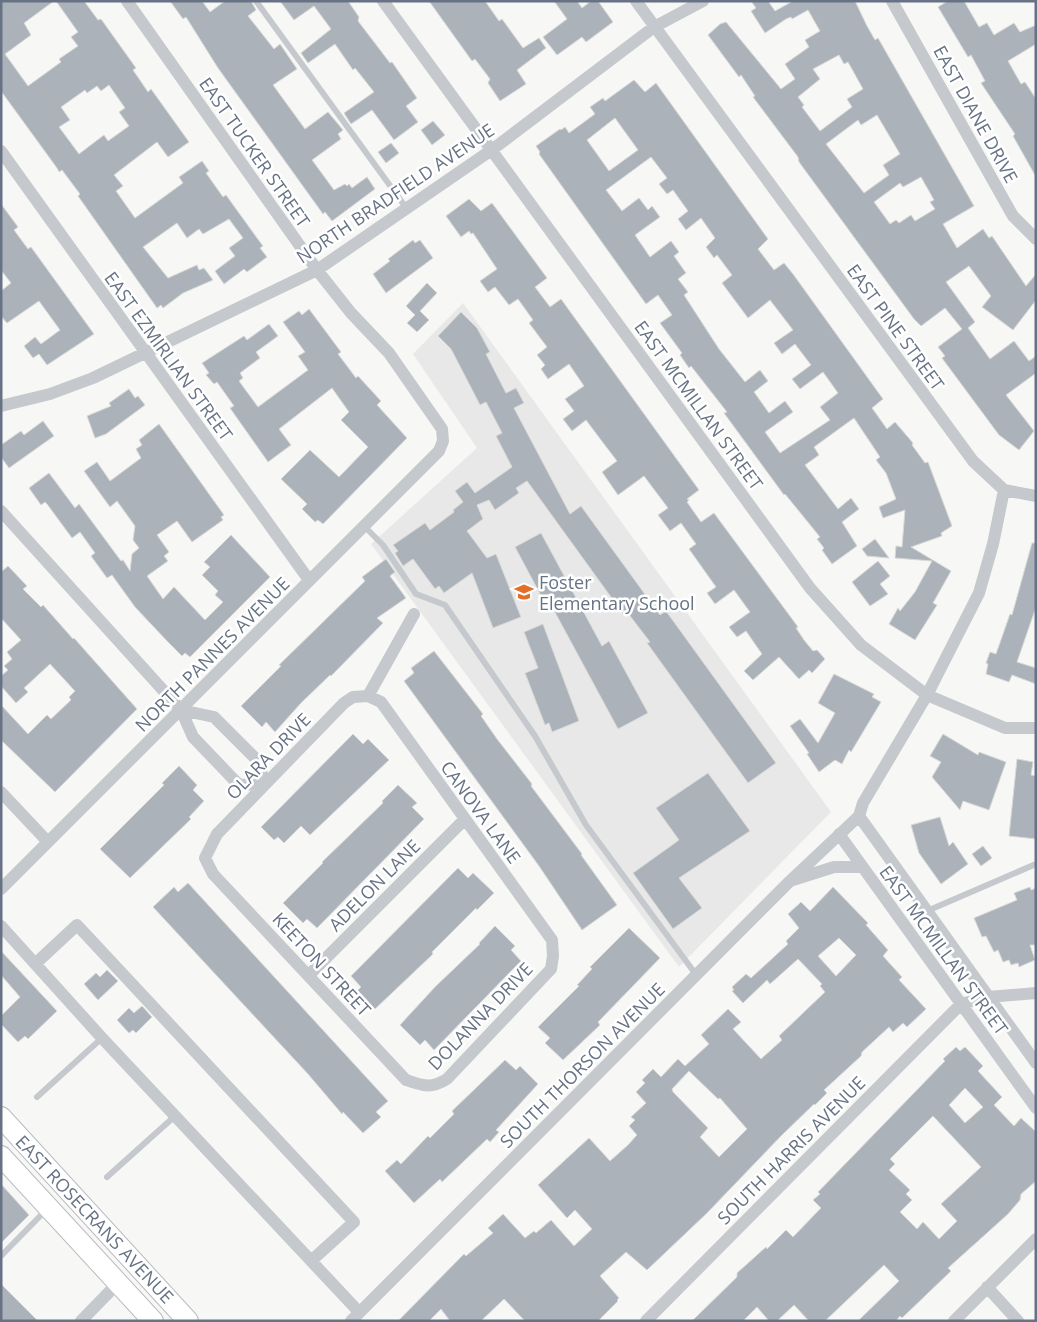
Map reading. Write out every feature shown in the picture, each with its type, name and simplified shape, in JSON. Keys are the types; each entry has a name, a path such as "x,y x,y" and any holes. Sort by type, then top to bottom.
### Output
{"main road":[{"name":"EAST ROSECRANS AVENUE","path":"1,1117 188,1321"},
{"name":"EAST ROSECRANS AVENUE","path":"1,1156 153,1321"}],"street":[{"name":"EAST TUCKER STREET","path":"127,1 318,270 351,313 389,353 442,429 443,441"},
{"name":"EAST MCMILLAN STREET","path":"383,1 493,149 810,588 861,645 928,695 1005,728 1036,728"},
{"name":"EAST PINE STREET","path":"636,1 972,461 1004,490"},
{"name":"NORTH BRADFIELD AVENUE","path":"1,406 59,391 93,378 318,270 493,149 654,27 703,1"},
{"name":"EAST DIANE DRIVE","path":"892,1 1013,216 1036,239"},
{"name":"EAST EZMIRLIAN STREET","path":"1,152 309,580"},
{"name":"NORTH PANNES AVENUE","path":"1,889 439,451 443,441"},
{"path":"839,834 859,816 862,803 928,695 979,593 1004,490 1036,496"},
{"path":"1,511 181,710 193,737 239,785 265,784 258,761 214,717 181,710"},
{"path":"368,696 414,614"},
{"name":"OLARA DRIVE","path":"205,858 217,834 344,702 352,696 368,696"},
{"name":"CANOVA LANE","path":"368,696 381,702 552,940 553,956"},
{"path":"1,792 48,842"},
{"name":"EAST MCMILLAN STREET","path":"859,816 1036,1063"},
{"name":"ADELON LANE","path":"309,975 465,819"},
{"name":"EAST MCMILLAN STREET","path":"839,834 1036,1108"},
{"name":"SOUTH THORSON AVENUE","path":"355,1316 839,834"},
{"name":"KEETON STREET","path":"205,858 213,874 406,1080 421,1085"},
{"path":"790,881 834,867 862,867"},
{"path":"35,964 77,925 354,1222 311,1261"},
{"path":"1,926 102,1038 311,1261 355,1316"},
{"name":"DOLANNA DRIVE","path":"421,1085 436,1086 447,1080 551,968 553,956"},
{"path":"961,1004 988,997 1036,993"},
{"name":"SOUTH HARRIS AVENUE","path":"646,1321 961,1004"},
{"path":"954,1321 1036,1239"},
{"path":"81,1321 118,1283"},
{"path":"987,1287 1018,1321"}],"lane":[{"path":"256,1 406,209"},
{"path":"364,526 383,545 416,594 445,605 534,736 586,825 697,976"},
{"path":"927,911 1036,864"},
{"path":"37,1097 102,1038"},
{"path":"107,1177 175,1116"},
{"path":"1,1256 49,1208"}],"shaded area":[{"path":"463,303 831,812 679,967 371,544 477,448 413,354"}],"building":[{"path":"1,1 54,1 24,23 31,35 5,54 28,86 61,62 59,59 78,46 71,37 78,32 56,1 84,1 98,20 101,19 136,68 133,70 148,92 151,89 189,142 168,157 157,142 114,175 123,186 116,191 135,218 183,183 179,177 202,161 209,171 206,173 223,197 226,195 263,246 260,248 267,257 247,272 244,269 224,284 215,271 235,256 229,248 243,238 229,219 203,234 199,229 187,238 177,223 143,247 168,278 197,265 199,270 204,268 213,280 183,293 163,308 161,305 157,308 78,196 80,194 62,170 59,172 1,91","holes":["109,85 125,108 119,112 129,126 108,141 104,135 79,154 59,127 70,120 61,107 85,90 87,93 97,86 101,91"]},
{"path":"170,1 202,1 210,12 225,1 251,1 256,10 248,16 274,49 280,44 297,69 273,85 305,129 328,112 343,130 338,134 341,139 312,160 334,190 345,184 347,186 349,184 352,188 367,177 375,189 332,221 325,212 323,214 218,68 186,17 183,19"},
{"path":"280,1 348,1 359,17 358,21 390,63 392,62 417,98 406,106 418,122 394,140 372,110 351,124 344,113 374,92 355,68 353,70 335,44 308,63 301,53 331,29 314,6 294,20"},
{"path":"429,1 485,1 499,21 502,19 523,48 539,38 546,48 517,70 526,84 500,101 488,83 490,79 475,59 472,61"},
{"path":"554,1 577,1 582,8 591,1 598,1 613,22 586,42 582,37 557,55 543,37 567,19"},
{"path":"751,1 768,1 775,11 793,1 855,1 875,40 878,38 974,206 943,224 957,248 983,229 989,238 992,236 1026,286 1036,274 1036,300 1013,330 982,307 991,296 969,266 946,282 975,322 968,328 990,359 1014,341 1029,361 1036,356 1036,373 1006,395 1034,431 1019,450 999,435 942,358 945,356 938,347 962,329 945,308 921,326 914,319 799,162 798,157 753,97 755,96 741,75 739,77 708,35 720,24 726,22 781,89 795,79 785,64 809,47 805,40 820,31 808,10 792,19 791,17 786,19 765,33 751,11 756,8","holes":["839,55 844,64 848,62 863,89 847,99 852,107 820,131 802,107 804,105 798,97 820,79 813,69","877,115 900,154 883,165 889,175 864,193 826,144 858,120 861,125","921,177 934,200 930,202 935,209 915,221 911,215 899,223 896,220 890,224 874,202 900,183 903,187"]},
{"path":"948,1 964,1 979,27 987,23 994,35 1014,23 1020,32 1036,25 1036,44 1008,61 1021,84 1025,82 1036,99 1036,177 1013,136 1015,134 981,83 985,81 971,55 968,57 938,7"},
{"path":"634,80 645,92 656,83 768,239 758,249 774,270 784,263 883,399 872,408 887,429 895,422 913,443 912,445 925,463 928,462 952,526 941,533 942,536 911,547 951,571 933,603 937,605 915,640 889,624 898,608 900,611 915,592 932,561 895,558 896,546 902,547 905,510 883,518 879,507 896,499 886,473 876,460 880,457 854,418 814,447 819,455 805,465 838,509 851,498 859,509 842,522 857,546 832,564 817,539 820,537 784,495 724,413 727,412 680,355 682,353 660,323 672,315 658,295 646,304 539,154 540,152 536,146 565,127 569,133 595,114 590,107 603,98 605,101","holes":["615,118 638,150 609,171 587,140","651,157 667,178 659,184 667,194 673,190 688,211 678,219 686,230 701,218 715,238 706,247 714,258 717,255 732,275 722,283 748,318 770,300 793,330 774,343 782,354 795,344 811,365 792,379 800,389 823,372 838,393 820,407 830,420 780,453 765,432 793,412 785,401 769,413 754,392 768,381 760,370 745,382 719,349 684,295 688,292 678,279 686,273 674,256 679,252 671,241 650,257 635,235 660,217 652,206 648,210 639,198 622,211 606,190"]},
{"path":"433,121 445,135 432,145 421,130"},
{"path":"391,143 399,153 386,163 378,152"},
{"path":"469,199 481,211 492,203 547,278 535,287 550,307 561,299 699,490 687,499 689,500 687,502 701,522 714,513 798,627 796,628 804,640 813,651 817,650 825,659 812,673 809,670 799,679 779,657 753,680 744,671 762,654 746,631 737,637 729,627 750,612 734,590 715,604 707,593 716,587 689,549 696,544 681,523 670,531 658,515 668,508 644,476 618,495 602,472 617,461 586,420 572,431 563,419 574,411 565,399 584,386 569,364 548,379 541,369 545,365 537,355 547,347 529,323 533,320 518,299 509,305 495,287 488,292 480,281 497,269 473,233 471,234 469,231 461,237 446,216"},
{"path":"1,204 18,227 14,230 28,249 31,247 94,334 47,365 39,354 33,358 24,346 35,337 41,344 60,330 39,301 7,323 1,316 1,291 11,283 1,270"},
{"path":"413,240 415,243 420,240 433,258 386,293 373,274 390,261 388,259"},
{"path":"427,283 437,293 420,311 429,320 417,332 407,323 415,315 406,306"},
{"path":"309,309 341,352 338,354 356,378 358,376 381,401 377,405 407,438 323,524 318,520 315,522 302,509 307,504 281,479 310,450 339,477 368,447 341,420 349,412 332,388 279,429 291,445 268,462 230,408 234,406 217,382 214,384 206,375 209,373 202,363 244,336 247,340 269,324 278,336 256,352 260,358 240,373 243,378 239,381 258,407 308,370 298,356 305,352 283,322 299,311 302,315"},
{"path":"461,312 477,328 490,352 486,354 506,393 516,388 524,403 514,408 570,514 581,506 660,615 666,611 776,763 748,783 647,643 650,642 627,612 624,615 527,481 516,488 519,493 495,510 489,500 477,505 483,519 467,531 487,558 496,554 521,617 493,628 472,573 444,593 439,586 435,589 413,559 403,566 395,553 398,551 393,545 425,523 430,530 454,512 453,510 463,502 455,491 467,482 475,493 512,467 496,436 502,433 486,402 480,405 451,349 438,336"},
{"path":"129,389 135,398 138,396 145,405 106,434 95,438 87,416 111,406 109,403"},
{"path":"43,421 54,436 9,468 1,457 1,445 21,431 24,435"},
{"path":"159,424 224,515 221,517 223,520 192,542 177,521 157,535 169,552 164,556 168,561 147,576 163,599 174,587 205,620 223,602 215,595 218,591 202,575 210,567 204,562 231,535 270,577 190,657 185,653 182,656 168,642 135,607 112,575 107,578 91,556 95,553 80,532 72,538 47,504 45,502 41,505 29,488 49,473 75,508 79,504 130,571 132,554 139,548 133,540 135,526 117,501 110,507 84,471 97,462 110,481 141,458 136,449 142,445 139,440"},
{"path":"541,533 602,646 609,641 648,713 618,729 550,603 546,605 515,547"},
{"path":"875,539 889,558 867,556 862,549"},
{"path":"1032,543 1036,543 1036,607 1017,662 1036,668 1036,684 1012,675 1009,682 986,674 988,664 986,663 990,652 996,654 1010,614 1012,615"},
{"path":"386,559 395,572 390,576 406,598 377,618 383,623 331,676 301,703 275,732 266,722 262,727 241,706 281,666 279,665 365,581 362,577"},
{"path":"878,561 890,576 880,584 888,594 870,606 852,582"},
{"path":"8,566 27,586 23,589 41,607 43,605 137,709 55,792 1,740 1,705 28,734 47,715 51,719 71,700 69,697 75,691 50,664 24,688 28,692 16,703 1,686 1,676 8,670 4,666 12,659 7,652 21,640 1,618 1,572"},
{"path":"543,624 579,721 552,732 549,723 545,725 525,673 538,668 524,632"},
{"path":"434,651 483,714 481,716 497,739 532,784 531,786 582,854 617,905 582,930 539,866 404,681 414,673 411,668"},
{"path":"834,674 874,694 872,697 881,702 851,752 849,750 842,764 835,760 819,772 807,754 809,753 790,726 800,719 818,743 835,713 818,703"},
{"path":"353,734 363,744 368,739 389,760 310,835 301,826 284,843 278,837 274,840 261,827"},
{"path":"943,734 978,755 979,752 1006,762 989,810 963,801 960,810 932,777 941,762 930,756"},
{"path":"1017,759 1033,762 1031,775 1036,776 1036,839 1009,836"},
{"path":"179,766 197,785 193,790 204,801 189,817 191,819 130,878 100,849 164,785 162,783"},
{"path":"708,773 750,831 679,878 702,908 673,929 633,873 679,840 656,808"},
{"path":"398,785 417,803 412,807 424,819 317,928 307,919 303,923 283,903 383,803 382,801"},
{"path":"940,817 949,846 953,842 968,864 941,884 919,853 911,825"},
{"path":"983,846 992,858 981,866 972,854"},
{"path":"458,868 468,878 473,873 494,893 477,910 476,908 432,952 433,954 375,1009 357,991 361,987 351,976"},
{"path":"188,883 388,1101 376,1112 381,1117 363,1133 343,1112 342,1114 308,1074 153,907 174,887 178,892"},
{"path":"833,887 868,923 866,925 888,950 883,956 902,977 899,980 926,1009 907,1027 903,1023 893,1032 889,1027 862,1052 861,1056 824,1090 827,1093 781,1136 707,1213 647,1270 626,1252 600,1276 619,1298 598,1321 525,1321 504,1299 481,1321 450,1321 441,1309 429,1321 398,1321 464,1254 466,1256 493,1233 488,1228 503,1214 525,1238 534,1231 536,1233 551,1220 574,1246 592,1229 575,1210 567,1218 538,1185 589,1138 610,1161 628,1145 637,1135 629,1126 635,1120 631,1117 646,1103 636,1092 645,1083 642,1080 653,1069 661,1077 678,1059 685,1066 709,1044 701,1035 728,1009 741,1022 733,1029 761,1059 782,1040 779,1036 825,992 820,986 822,984 798,959 770,984 767,980 743,1003 732,991 734,990 732,987 746,974 751,978 788,944 786,941 799,928 788,914 801,902 810,911","holes":["839,938 856,955 836,976 818,956","689,1071 718,1099 720,1098 747,1129 719,1157 700,1137 708,1128 673,1092 672,1089"]},
{"path":"1030,887 1031,890 1036,888 1036,945 1030,945 1035,960 1019,967 1018,963 1011,965 1009,960 1003,962 998,950 994,952 986,936 982,937 974,918 1017,900 1014,893"},
{"path":"495,926 515,946 511,950 521,961 434,1050 425,1040 420,1045 400,1025 435,987 480,944"},
{"path":"629,928 660,958 598,1022 600,1025 563,1060 545,1043 550,1038 538,1027 579,986 577,985 592,969 590,967"},
{"path":"1,951 57,1011 28,1039 25,1036 18,1042 1,1024 1,1016 20,997 1,975"},
{"path":"107,970 118,981 98,1000 84,984 96,973 100,977"},
{"path":"142,1006 152,1017 136,1033 133,1030 129,1033 117,1020 129,1008 134,1013"},
{"path":"956,1047 960,1051 965,1047 983,1066 978,1071 1002,1097 994,1105 1014,1126 1021,1118 1036,1132 1036,1181 1021,1194 1020,1200 1008,1214 948,1268 951,1271 902,1318 900,1316 896,1321 858,1321 899,1281 884,1265 825,1321 809,1321 794,1305 777,1321 769,1321 757,1307 743,1321 692,1321 737,1277 737,1273 766,1247 767,1249 786,1230 793,1237 821,1208 813,1200 820,1194 818,1192 945,1061 943,1059","holes":["965,1088 983,1107 965,1123 949,1105","933,1116 981,1167 941,1204 957,1221 939,1239 923,1222 917,1229 900,1212 912,1200 906,1194 910,1190 889,1170 895,1164 890,1159"]},
{"path":"505,1060 516,1070 520,1066 538,1084 496,1130 499,1132 490,1142 487,1139 442,1182 440,1179 414,1203 385,1171 397,1160 401,1164 428,1136 430,1138 454,1114 452,1111"},
{"path":"1,1184 29,1215 1,1243"},
{"path":"1,1284 38,1321 1,1321"}],"place":[{"name":"Foster Elementary School","path":"524,592"}]}
